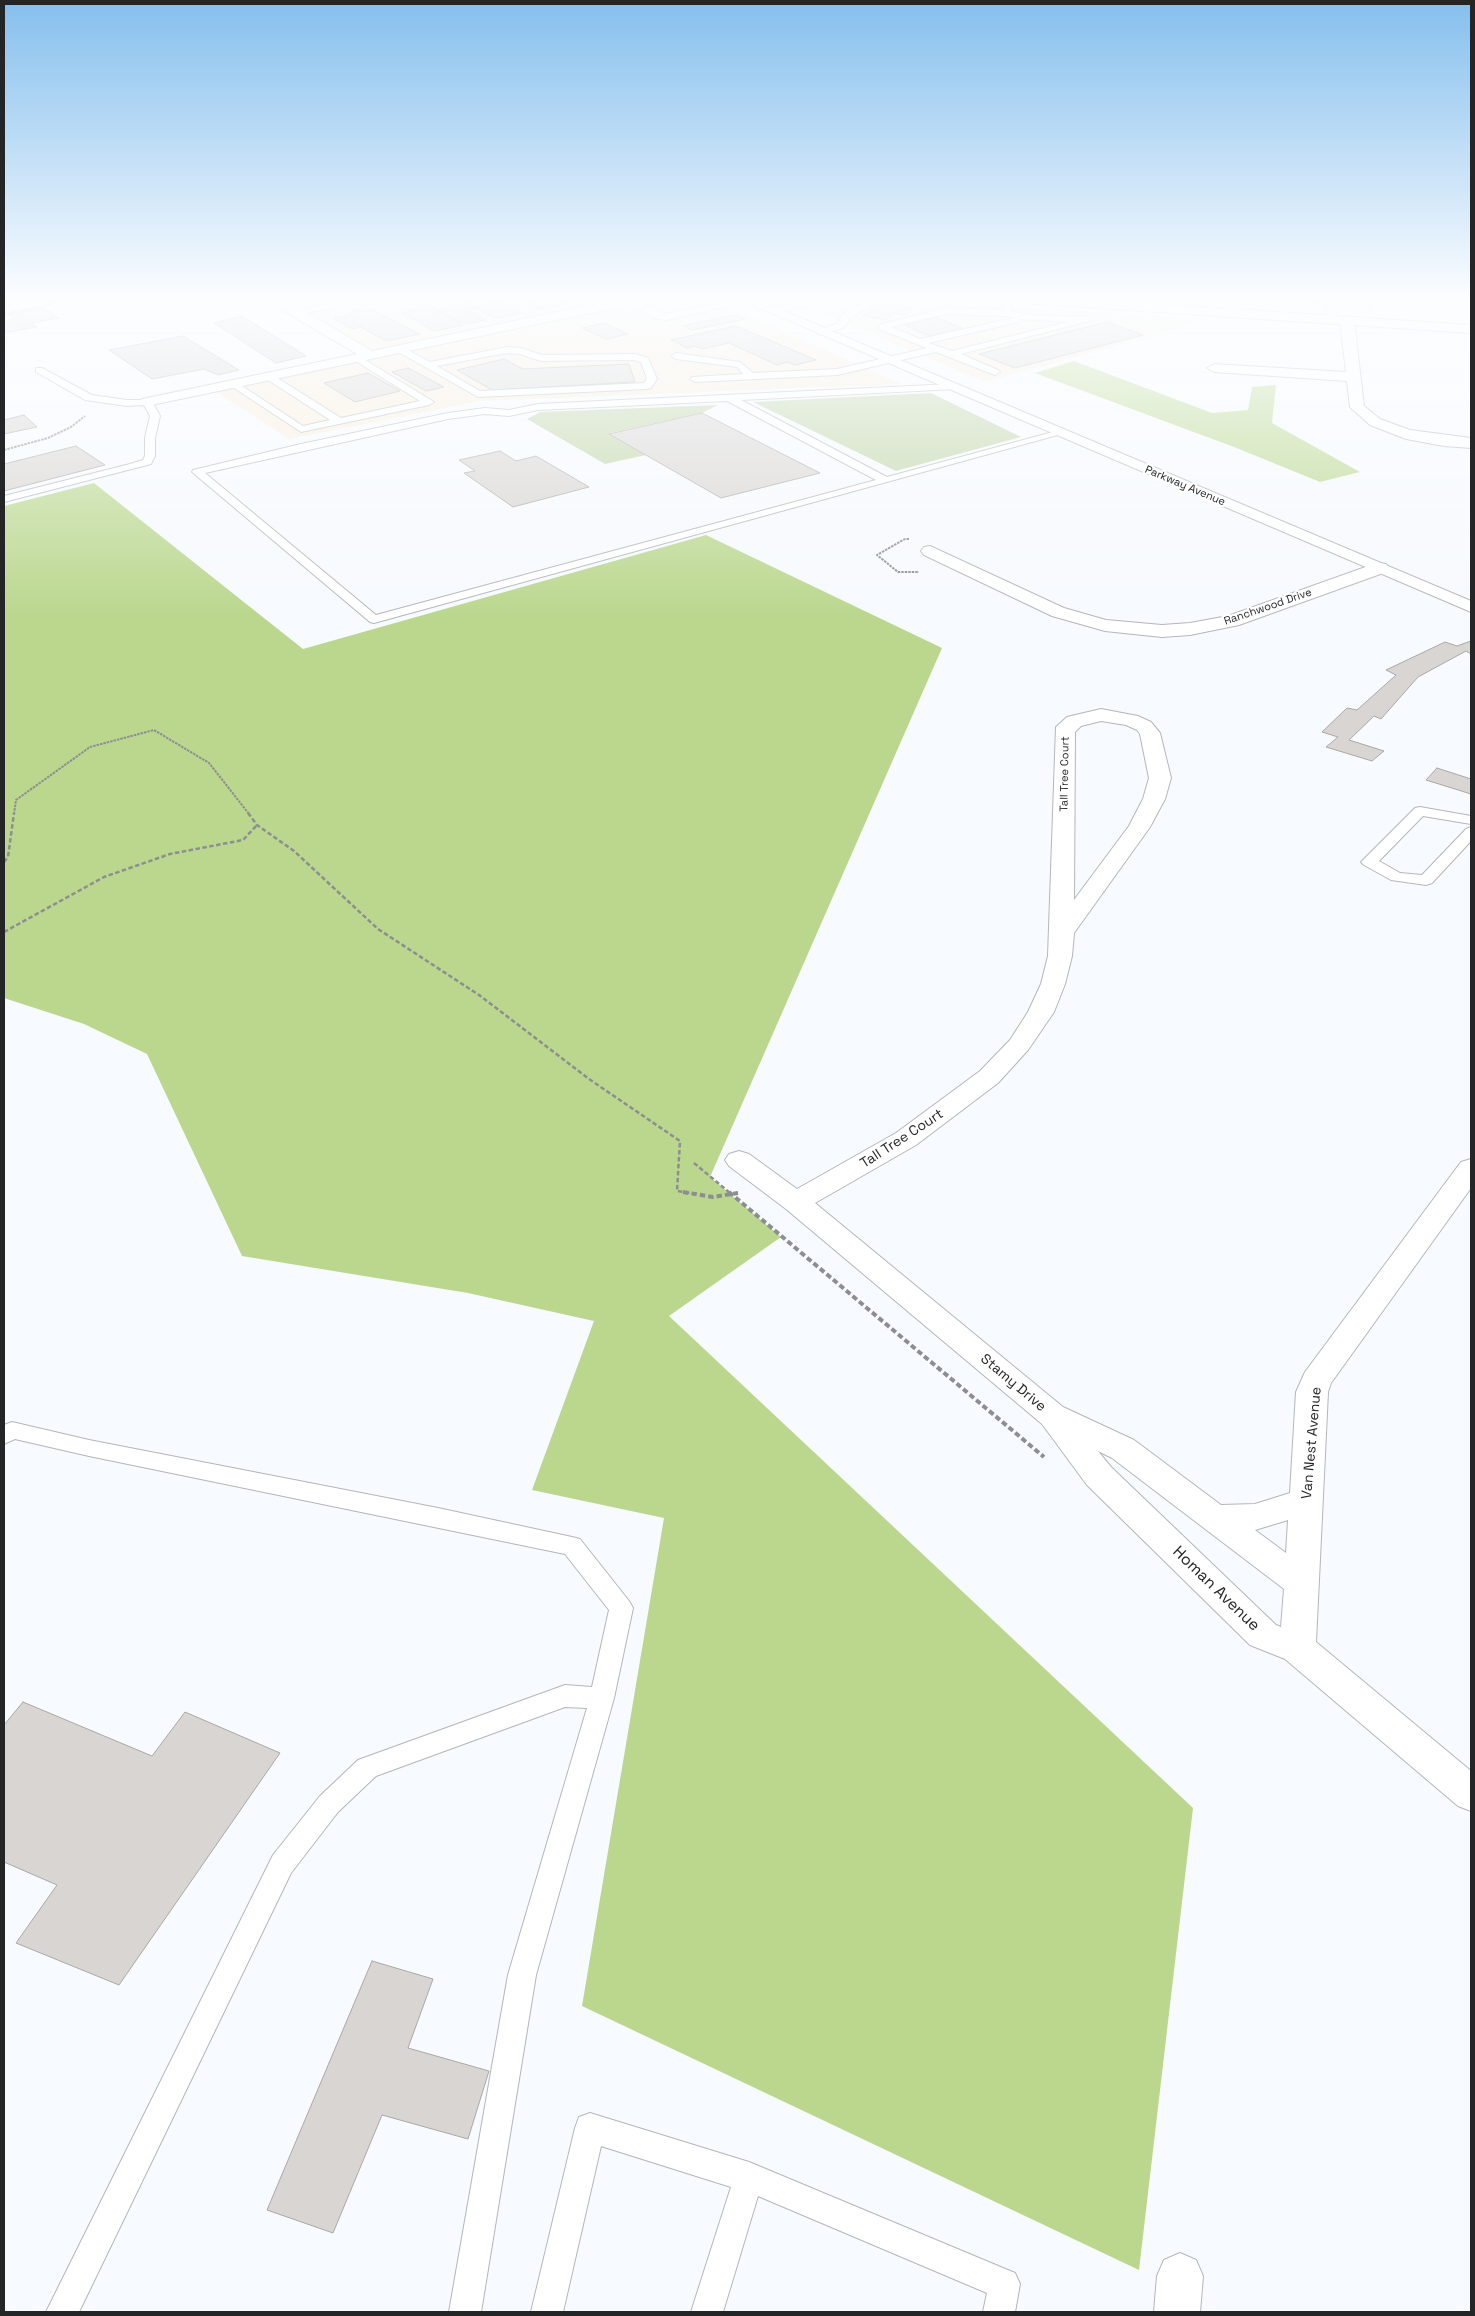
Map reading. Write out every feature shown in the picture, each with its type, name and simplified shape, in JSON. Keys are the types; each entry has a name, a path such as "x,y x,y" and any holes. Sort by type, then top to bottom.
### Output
{"street":[{"name":"Parkway Avenue","path":"987,402 1471,607"},
{"path":"1356,402 1357,407 1375,422 1424,438 1471,443"},
{"name":"Ranchwood Drive","path":"930,551 1058,612 1105,625 1162,630 1198,628 1232,621 1380,568"},
{"name":"Tall Tree Court","path":"786,1195 906,1139 989,1077 1019,1045 1041,1012 1053,984 1060,956 1066,727 1080,719 1101,715 1131,720 1144,726 1150,733 1160,778 1154,800 1140,827 1062,933"},
{"name":"Stamy Drive","path":"739,1160 786,1195 1052,1415 1123,1449 1302,1584"},
{"name":"Van Nest Avenue","path":"1298,1648 1312,1392 1316,1380 1461,1199 1471,1168"},
{"name":"Homan Avenue","path":"1052,1415 1099,1476 1264,1635 1298,1648 1471,1794"},
{"path":"1214,1518 1255,1517 1307,1501"}],"lane":[{"path":"120,402 145,402"},
{"path":"4,499 147,462 150,456 150,438 155,416 147,402"},
{"path":"260,402 301,429 429,402"},
{"path":"309,402 339,421"},
{"path":"631,402 538,406 509,413 485,411 448,416 301,447 197,472 374,619 1060,433"},
{"path":"736,402 885,480"},
{"path":"1471,820 1420,811 1369,862 1396,877 1426,880 1471,832"},
{"path":"7,1432 438,1517 572,1546 621,1608 602,1698 522,1975 464,2312"},
{"path":"62,2312 282,1864 329,1804 367,1768 565,1696 602,1698"},
{"path":"547,2312 590,2128 749,2177 1004,2284 999,2312"},
{"path":"708,2312 749,2177"}],"path":[{"path":"4,450 48,438 71,427 86,416"},
{"path":"913,540 905,539 877,555 898,572 928,572"},
{"path":"4,862 8,857 16,800 90,747 154,730 208,763 258,825 294,851 378,929 479,995 589,1079 680,1140 677,1191 713,1197 786,1195"},
{"path":"4,932 104,877 170,854 243,840 258,825"}],"shaded area":[{"path":"232,402 475,402 289,439"}],"green space":[{"path":"753,402 950,402 1021,437 896,471"},
{"path":"1113,402 1183,402 1212,413 1248,410 1249,402 1274,402 1272,423 1360,472 1320,482 1234,447"},
{"path":"718,405 702,413 610,433 646,455 605,464 527,419 540,412"},
{"path":"94,483 303,649 706,535 942,648 710,1177 781,1237 669,1316 1193,1808 1139,2270 582,2006 664,1518 532,1490 594,1321 468,1293 242,1256 147,1054 84,1024 4,998 4,506"}],"building":[{"path":"702,413 820,473 721,498 609,434"},
{"path":"24,415 37,427 4,434 4,420"},
{"path":"76,446 105,465 4,491 4,464"},
{"path":"500,451 516,461 536,456 589,487 513,507 464,473 475,471 459,460"},
{"path":"1471,641 1471,654 1466,651 1418,677 1381,719 1374,716 1349,740 1384,751 1372,761 1326,747 1338,737 1322,732 1347,708 1357,710 1396,675 1386,670 1445,642 1457,646"},
{"path":"1437,768 1471,779 1471,794 1426,780"},
{"path":"23,1702 152,1756 185,1712 280,1753 119,1985 16,1943 57,1885 4,1862 4,1725"},
{"path":"372,1961 433,1979 408,2048 489,2071 468,2139 382,2115 333,2233 267,2210"}]}
